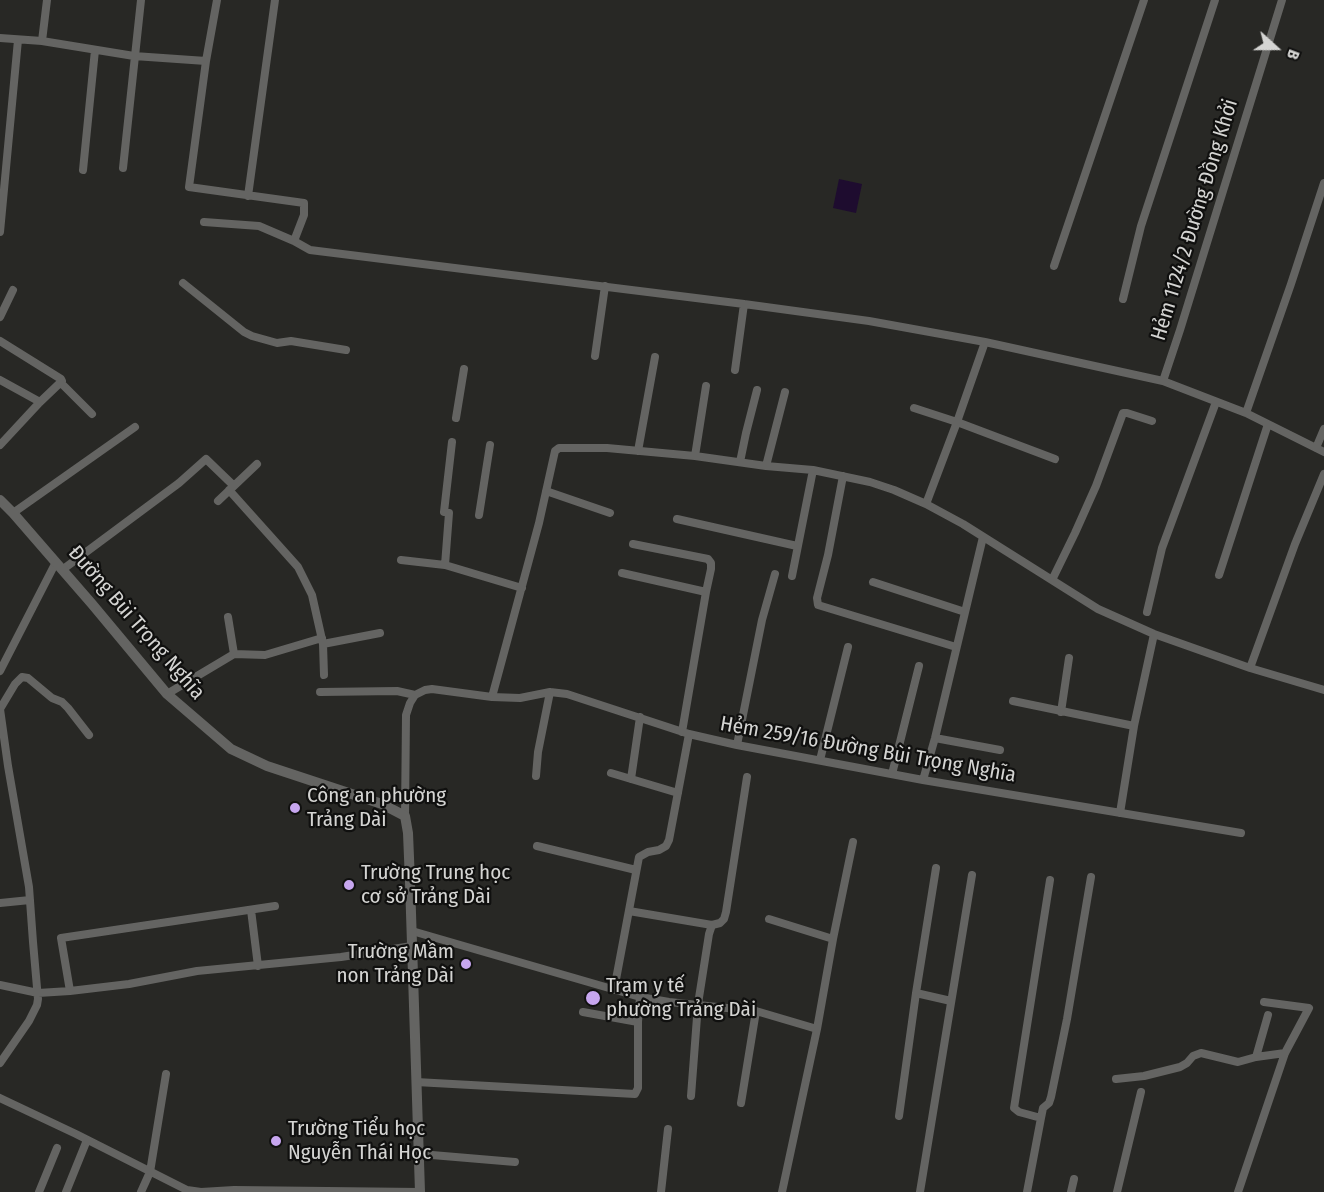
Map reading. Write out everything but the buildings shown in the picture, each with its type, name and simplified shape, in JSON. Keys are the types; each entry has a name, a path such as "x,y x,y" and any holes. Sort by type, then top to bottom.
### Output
{"street":[{"path":"42,41 46,0"},
{"path":"123,168 141,0"},
{"path":"217,0 206,61 189,187 304,203 304,215 294,241"},
{"path":"248,195 275,0"},
{"path":"1054,266 1144,0"},
{"path":"1123,299 1141,226 1215,0"},
{"name":"Hẻm 1124/2 Đường Đồng Khởi","path":"1163,381 1281,0"},
{"path":"0,38 42,41 134,56 206,61"},
{"path":"0,232 18,40"},
{"path":"82,170 95,50"},
{"path":"1246,413 1324,183"},
{"path":"204,222 259,226 310,250 869,321 985,342 1163,381 1246,413 1320,450 1324,429"},
{"path":"183,283 248,334 277,343 291,341 346,350"},
{"path":"595,356 605,286"},
{"path":"0,317 13,291"},
{"path":"735,370 744,304"},
{"path":"0,341 61,379 61,383 92,414"},
{"path":"926,504 985,342"},
{"path":"638,451 655,357"},
{"path":"456,418 464,369"},
{"path":"0,380 40,402"},
{"path":"0,445 61,383"},
{"path":"695,456 706,386"},
{"path":"740,462 757,390"},
{"path":"766,466 784,392"},
{"path":"1147,612 1162,548 1216,402"},
{"path":"914,408 1055,459"},
{"path":"1052,580 1092,495 1124,413 1152,421"},
{"path":"1219,574 1268,424"},
{"path":"13,513 135,427"},
{"path":"445,565 446,512 452,442"},
{"path":"479,515 490,445"},
{"path":"492,697 539,523 555,451 560,448 607,448 695,456 813,470 870,482 926,504 963,524 1098,609 1154,634 1250,668 1324,690"},
{"path":"0,671 59,566 179,483 206,459 298,567 312,595 322,641 324,675"},
{"path":"218,501 257,464"},
{"path":"792,576 796,546 813,470"},
{"path":"1250,668 1295,544 1324,474"},
{"path":"843,476 817,598 818,605 956,647"},
{"path":"546,491 610,513"},
{"name":"Đường Bùi Trọng Nghĩa","path":"0,500 167,694 231,749 267,766 382,804 405,816"},
{"path":"677,519 796,546"},
{"path":"923,780 983,537"},
{"path":"614,990 639,857 659,850 666,846 669,840 711,569 708,559 633,544"},
{"path":"401,560 445,565 522,588"},
{"path":"622,573 706,592"},
{"path":"737,745 762,620 775,574"},
{"path":"873,582 965,612"},
{"path":"228,617 234,654"},
{"path":"167,694 234,654 265,655 322,641 380,633"},
{"path":"1120,813 1134,726 1154,634"},
{"path":"820,760 848,647"},
{"path":"1061,712 1069,658"},
{"path":"892,774 919,666"},
{"path":"1,1060 29,1021 37,1005 38,993 29,887 0,709 15,684 22,677 28,678 52,698 62,702 89,735"},
{"name":"Hẻm 259/16 Đường Bùi Trọng Nghĩa","path":"320,692 398,691 415,695 432,689 492,697 520,698 550,692 567,694 686,733 737,745 923,780 1242,833"},
{"path":"536,776 538,752 550,692"},
{"path":"0,1098 188,1190 201,1192 234,1190 420,1192 412,931 405,816 406,715 415,695"},
{"path":"1013,701 1134,726"},
{"path":"631,779 639,717"},
{"path":"935,738 1000,750"},
{"path":"611,773 678,793"},
{"path":"629,911 712,925 724,919 747,777"},
{"path":"782,1192 817,1029 853,842"},
{"path":"537,846 636,870"},
{"path":"899,1116 936,868"},
{"path":"920,1192 972,875"},
{"path":"1027,1192 1043,1108 1052,1097 1090,877"},
{"path":"1041,1118 1019,1112 1014,1108 1050,880"},
{"path":"0,903 30,900"},
{"path":"70,991 61,938 275,906"},
{"path":"251,910 258,966"},
{"path":"769,919 833,939"},
{"path":"691,1096 698,1004 712,925"},
{"path":"412,931 640,997 756,1011 817,1029"},
{"path":"0,985 38,993 70,991 129,984 197,971 341,957 412,946"},
{"path":"916,993 951,1001"},
{"path":"416,1082 635,1094 638,1088 640,997"},
{"path":"1238,1192 1285,1053 1309,1008 1264,1002"},
{"path":"741,1102 756,1011"},
{"path":"583,1012 638,1022"},
{"path":"1257,1057 1268,1015"},
{"path":"1116,1079 1144,1076 1180,1067 1193,1056 1201,1053 1238,1062 1285,1053"},
{"path":"141,1192 150,1172 166,1074"},
{"path":"1117,1192 1140,1092"},
{"path":"661,1192 668,1129"},
{"path":"66,1192 87,1140"},
{"path":"39,1192 57,1148"},
{"path":"420,1154 515,1162"},
{"path":"1071,1192 1074,1179"}],"shaded area":[{"path":"839,179 862,184 856,213 833,208"}],"place":[{"name":"Công an phường Trảng Dài","path":"295,808"},
{"name":"Trường Trung học cơ sở Trảng Dài","path":"349,885"},
{"name":"Trường Mầm non Trảng Dài","path":"466,964"},
{"name":"Trạm y tế phường Trảng Dài","path":"593,998"},
{"name":"Trường Tiểu học Nguyễn Thái Học","path":"276,1141"}]}
